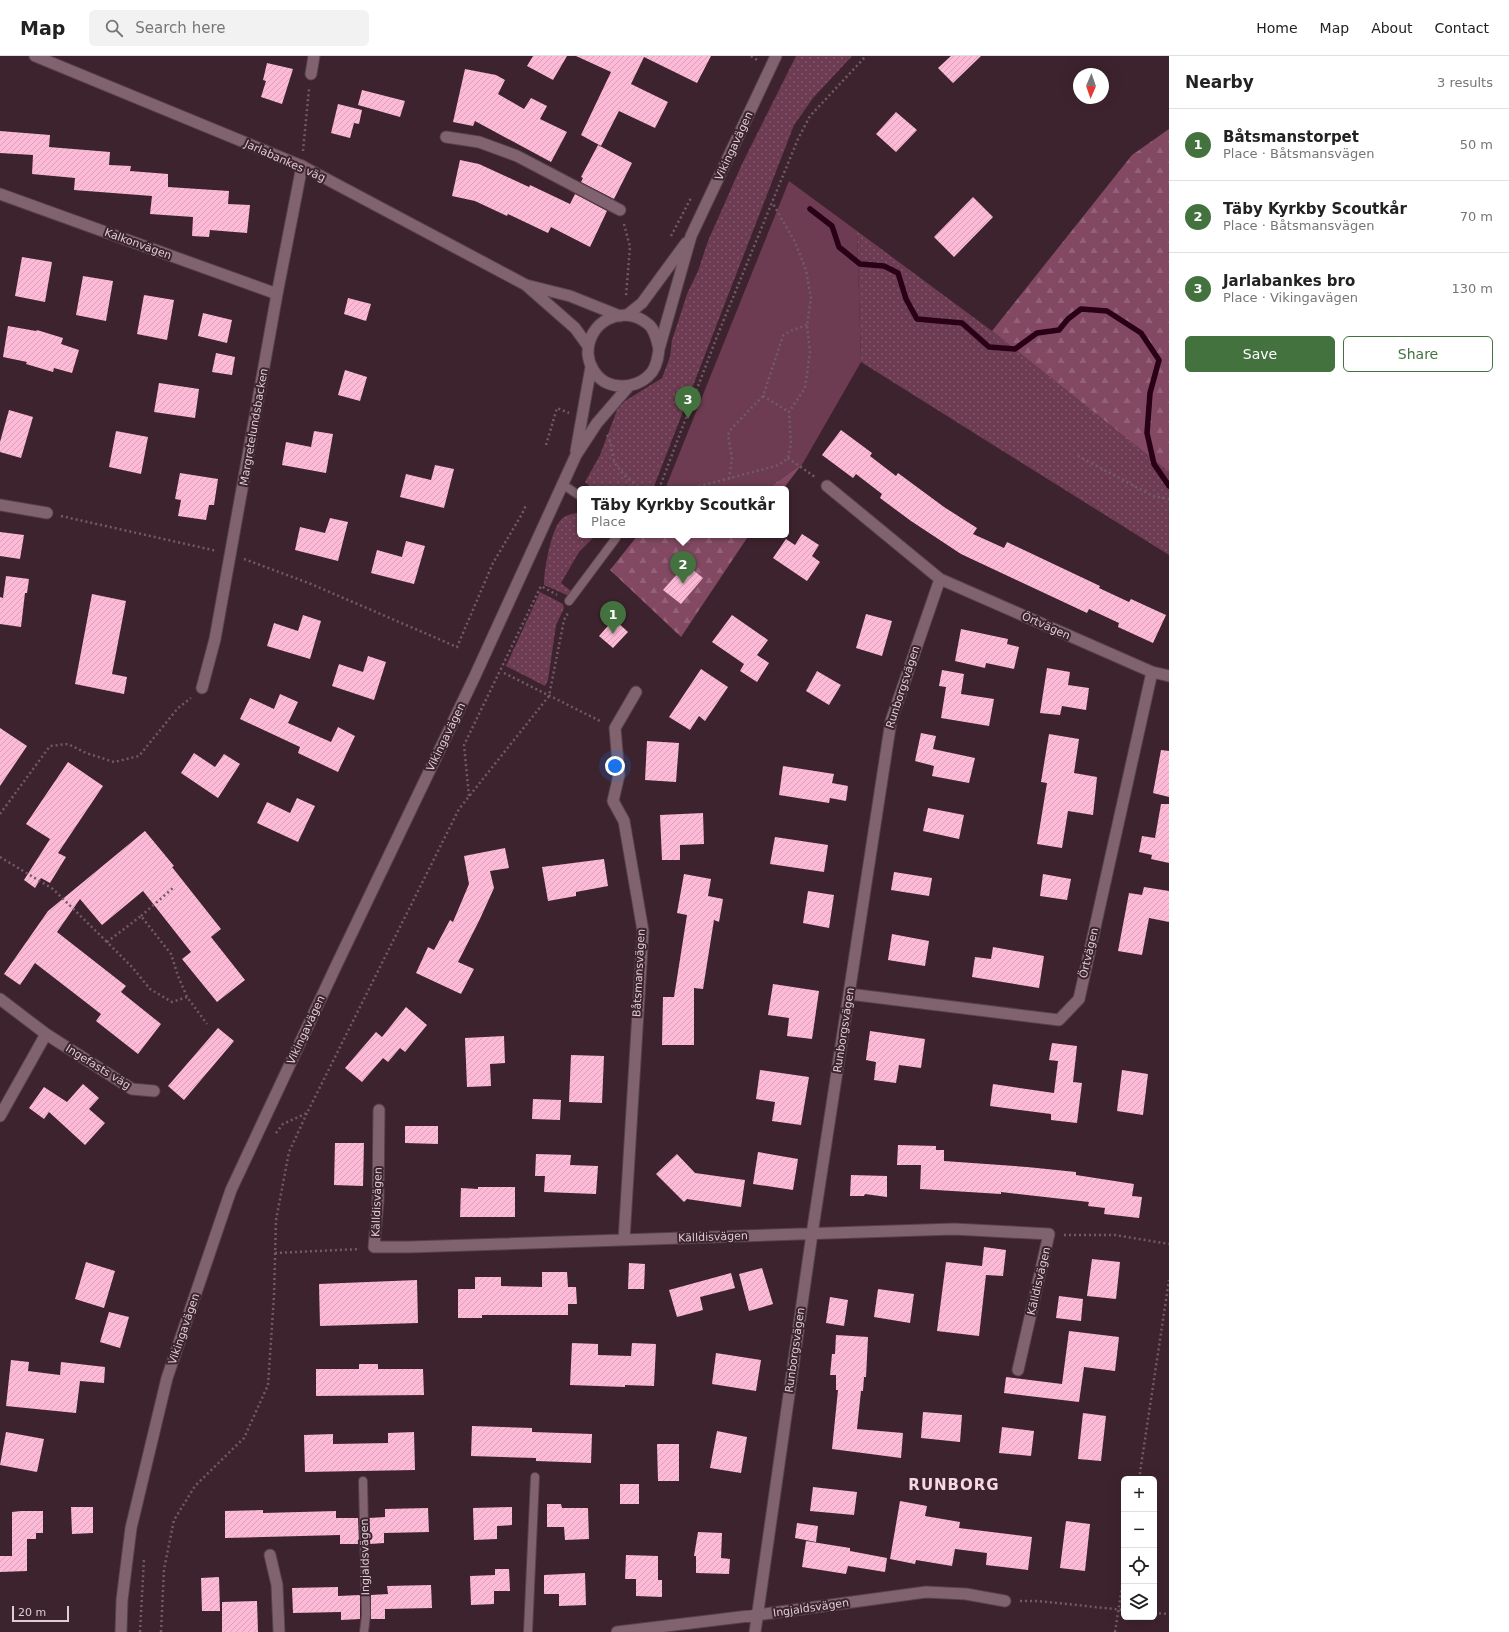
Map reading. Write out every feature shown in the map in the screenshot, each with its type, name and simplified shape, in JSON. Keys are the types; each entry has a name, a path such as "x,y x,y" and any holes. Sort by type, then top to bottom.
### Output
{"street":[{"name":"Jarlabankes väg","path":"35,56 302,166 526,285 575,328 588,346"},
{"path":"311,74 314,56"},
{"name":"Vikingavägen","path":"121,1632 122,1600 131,1528 167,1378 232,1190 336,966 474,678 576,455 597,423 630,386 641,382 652,372 657,360 691,236 776,56"},
{"path":"446,137 480,142 517,156 620,210"},
{"name":"Margretelundsbacken","path":"202,688 215,639 277,294 302,166"},
{"name":"Kalkonvägen","path":"0,194 277,294"},
{"name":"Vikingavägen","path":"576,455 591,367 588,359 588,346 590,338 598,326 608,319 623,316 642,303 691,236"},
{"name":"Jarlabankes väg","path":"526,285 570,296 623,316"},
{"path":"623,316 639,319 649,324 655,335 659,349"},
{"path":"591,367 604,382 616,386 630,386"},
{"path":"827,486 940,579"},
{"path":"0,505 47,513"},
{"name":"Örtvägen","path":"940,579 1152,672 1169,676"},
{"name":"Runborgsvägen","path":"755,1632 812,1234 891,721 940,579"},
{"name":"Örtvägen","path":"849,994 1059,1020 1064,1015 1079,999 1152,672"},
{"path":"615,728 636,692"},
{"name":"Båtsmansvägen","path":"615,728 619,775 613,801 624,821 643,931 624,1240"},
{"name":"Ingefasts väg","path":"0,999 46,1034 132,1089 154,1091"},
{"path":"0,1116 46,1034"},
{"name":"Källdisvägen","path":"379,1110 378,1201 374,1247 954,1229 1049,1234 1018,1370"},
{"path":"270,1555 277,1586 279,1632"},
{"name":"Ingjaldsvägen","path":"617,1632 757,1616 926,1592 966,1594 1005,1601"}],"lane":[{"path":"562,484 577,494"},
{"path":"572,602 616,538"},
{"path":"528,1632 536,1477"},
{"name":"Ingjaldsvägen","path":"363,1481 366,1615 364,1632"}],"path":[{"path":"751,56 761,62"},
{"path":"660,486 716,339 798,139 810,116 866,56"},
{"path":"302,166 311,74"},
{"path":"670,237 692,195"},
{"path":"701,486 779,465 788,458 791,444 789,412 805,388 810,352 807,325 811,298 806,270 795,242 772,202"},
{"path":"620,210 630,247 626,297"},
{"path":"621,298 632,293"},
{"path":"729,479 732,459 728,435 732,428 762,396 783,336 790,331 807,325"},
{"path":"762,396 789,412"},
{"path":"1078,456 1153,496 1169,498"},
{"path":"788,458 827,486"},
{"path":"47,513 231,554 311,584 457,647 493,563 526,505"},
{"path":"161,1632 164,1569 174,1520 195,1486 244,1438 268,1385 276,1220 289,1152 459,809 469,797 549,696 564,620 572,602 540,586 464,745 469,797"},
{"path":"504,673 615,728"},
{"path":"0,814 50,746 68,744 86,753 114,762 140,756 178,708 202,688"},
{"path":"0,862 1,858 53,888 132,967 150,989 172,1002 187,997"},
{"path":"107,942 141,916 173,888"},
{"path":"141,916 171,954 187,997 207,1024"},
{"path":"275,1134 283,1124 307,1113"},
{"path":"1049,1234 1115,1235 1169,1244"},
{"path":"275,1253 374,1247"},
{"path":"1138,1476 1169,1280"},
{"path":"140,1632 144,1552"},
{"path":"1115,1632 1122,1584"},
{"path":"1005,1601 1038,1601 1118,1610"},
{"path":"1157,1613 1169,1614"}],"shaded area":[{"path":"796,56 852,56 813,98 794,125 654,486 590,486 585,482 600,455 617,410 625,401 662,378 670,357 672,340 687,294 698,271 708,241 742,164"},
{"path":"789,181 857,231 861,362 803,463 771,486 666,486"},
{"path":"857,231 992,331 1169,472 1169,555 861,362"},
{"path":"577,513 577,538 593,538 579,552 561,583 571,591 569,596 544,585 547,559 555,529 559,522 568,515"},
{"path":"540,592 563,604 564,608 556,625 548,680 545,686 506,666"}],"green space":[{"path":"1169,129 1169,472 992,331 1132,155"},
{"path":"803,463 785,486 771,486"},
{"path":"636,538 747,538 681,637 610,570"}],"building":[{"path":"533,56 567,56 553,80 527,66"},
{"path":"576,56 711,56 697,83 644,57 631,84 668,102 655,128 619,111 601,146 581,135 611,72"},
{"path":"951,56 981,56 953,83 938,68"},
{"path":"267,63 293,69 282,104 261,97 266,81 263,80"},
{"path":"465,69 496,75 505,80 498,94 524,109 531,98 547,106 540,119 567,132 551,162 475,121 473,126 453,122"},
{"path":"362,90 405,101 400,117 358,105"},
{"path":"338,104 362,110 359,124 354,123 350,138 331,133"},
{"path":"896,112 917,130 896,152 876,134"},
{"path":"0,131 50,135 49,147 110,152 109,165 131,166 130,171 168,174 168,187 229,191 228,204 250,205 247,233 210,230 209,237 192,236 193,217 150,214 152,196 74,190 75,178 32,174 33,155 0,153"},
{"path":"598,145 632,163 614,199 581,182 583,178 581,177"},
{"path":"460,160 479,164 529,187 530,185 570,204 575,194 607,211 590,247 551,227 548,233 508,214 507,216 475,201 452,196"},
{"path":"973,197 993,217 954,257 934,237"},
{"path":"22,257 52,262 45,302 15,296"},
{"path":"83,276 113,281 106,321 76,315"},
{"path":"144,295 174,300 167,340 137,334"},
{"path":"348,298 371,304 366,321 344,314"},
{"path":"203,313 232,320 227,343 198,336"},
{"path":"8,326 37,330 63,338 61,344 79,350 72,373 54,368 53,372 26,364 27,362 3,357"},
{"path":"216,353 235,357 232,375 212,372"},
{"path":"345,370 367,377 360,401 338,395"},
{"path":"159,383 199,389 195,418 154,412"},
{"path":"9,410 33,417 21,458 0,452 0,442"},
{"path":"841,430 872,453 870,456 896,476 898,473 944,507 977,528 973,534 1004,548 1007,542 1100,586 1099,588 1129,602 1131,599 1166,615 1153,643 1118,627 1119,623 1089,609 1087,613 961,554 911,521 880,498 882,494 856,474 853,478 822,455"},
{"path":"116,431 148,437 141,474 109,467"},
{"path":"314,431 333,434 326,473 282,465 286,442 311,447"},
{"path":"435,465 454,469 444,508 400,497 406,474 431,480"},
{"path":"180,473 218,479 214,505 209,505 206,520 178,516 181,500 175,499"},
{"path":"330,518 348,522 338,561 295,550 300,527 325,533"},
{"path":"0,532 24,535 20,559 0,556"},
{"path":"802,534 819,545 812,556 820,562 807,581 773,558 786,539 795,545"},
{"path":"406,541 425,546 414,584 371,573 377,550 402,557"},
{"path":"686,564 703,578 681,604 663,590"},
{"path":"6,576 29,579 27,593 25,593 21,627 0,624 0,597 3,598"},
{"path":"92,594 126,601 112,674 127,677 124,694 75,684"},
{"path":"866,614 892,621 882,656 856,648"},
{"path":"303,615 321,621 310,659 267,646 274,623 298,631"},
{"path":"732,615 768,640 757,655 769,663 757,682 740,671 744,664 712,642"},
{"path":"614,619 628,632 613,648 599,636"},
{"path":"961,629 1008,639 1007,644 1019,647 1014,669 986,663 985,668 955,661"},
{"path":"368,656 386,662 374,700 332,686 339,664 363,672"},
{"path":"1047,668 1070,672 1068,685 1089,688 1086,710 1062,706 1060,715 1040,713"},
{"path":"701,669 728,687 705,721 699,716 690,730 669,717"},
{"path":"942,670 964,674 961,694 994,699 989,726 941,718 946,687 939,686"},
{"path":"817,671 841,685 829,705 806,691"},
{"path":"280,694 298,702 288,723 331,742 338,727 355,736 338,772 298,753 300,747 240,719 250,698 274,709"},
{"path":"0,728 27,746 0,786"},
{"path":"921,733 936,736 933,749 975,758 969,783 932,776 934,766 915,761"},
{"path":"1049,734 1079,739 1074,773 1097,777 1093,815 1068,811 1062,848 1037,844 1047,783 1041,782"},
{"path":"647,741 679,743 676,782 645,780"},
{"path":"1161,750 1169,751 1169,797 1153,793"},
{"path":"194,753 215,767 224,754 240,764 218,798 181,773"},
{"path":"68,762 103,786 58,853 66,857 50,883 41,878 35,888 24,880 50,839 26,824"},
{"path":"783,766 834,774 832,783 848,786 846,801 830,798 829,803 779,795"},
{"path":"297,798 315,806 298,842 257,823 267,802 290,813"},
{"path":"1161,804 1169,804 1169,863 1151,859 1152,855 1139,852 1142,836 1155,838"},
{"path":"928,808 964,815 959,839 923,831"},
{"path":"703,813 704,844 680,845 680,860 662,860 660,815"},
{"path":"145,831 174,866 172,867 221,929 211,937 245,980 217,1002 182,959 191,952 143,891 102,925 80,899 57,932 126,986 121,992 161,1024 138,1054 96,1021 101,1014 35,963 20,985 4,974 48,911"},
{"path":"775,837 828,845 824,872 770,864"},
{"path":"505,848 509,868 490,871 494,888 458,962 474,969 461,994 416,973 428,947 434,950 450,920 453,922 469,884 464,856"},
{"path":"604,859 608,886 576,892 576,896 548,901 542,867"},
{"path":"894,872 932,878 929,896 891,890"},
{"path":"684,874 711,879 708,896 723,899 719,922 714,920 703,989 694,988 694,1045 662,1045 663,997 674,997 687,915 677,913"},
{"path":"1043,874 1071,879 1067,900 1040,896"},
{"path":"1144,887 1169,891 1169,922 1149,918 1142,955 1118,951 1129,893 1142,895"},
{"path":"808,891 834,895 829,928 803,923"},
{"path":"892,934 929,941 925,966 888,960"},
{"path":"993,947 1044,956 1039,988 972,977 975,957 991,959"},
{"path":"773,984 819,991 812,1039 787,1036 789,1018 768,1015"},
{"path":"406,1007 427,1025 405,1052 400,1048 388,1062 383,1058 362,1082 345,1068 376,1032 382,1037"},
{"path":"218,1028 234,1041 184,1100 168,1086"},
{"path":"870,1031 925,1039 921,1068 899,1065 896,1083 874,1080 876,1062 866,1060"},
{"path":"504,1036 505,1063 490,1064 491,1086 467,1087 465,1038"},
{"path":"1052,1043 1077,1046 1073,1082 1082,1083 1077,1123 1051,1120 1051,1114 990,1106 993,1084 1054,1093 1058,1061 1049,1060"},
{"path":"571,1055 604,1056 602,1103 569,1102"},
{"path":"760,1070 809,1077 801,1125 772,1121 775,1102 756,1099"},
{"path":"1122,1070 1148,1074 1143,1115 1117,1111"},
{"path":"83,1084 99,1098 89,1109 105,1123 85,1145 49,1112 44,1119 29,1108 44,1087 67,1102"},
{"path":"533,1099 561,1100 560,1120 532,1119"},
{"path":"405,1126 438,1126 438,1144 405,1143"},
{"path":"335,1143 364,1143 363,1186 334,1185"},
{"path":"898,1145 936,1146 936,1150 944,1150 944,1161 1076,1172 1076,1175 1134,1184 1132,1196 1142,1197 1139,1218 1104,1214 1105,1208 1088,1206 1089,1202 1001,1192 1001,1194 920,1189 921,1165 897,1165"},
{"path":"758,1152 798,1159 793,1190 753,1184"},
{"path":"536,1154 571,1155 570,1165 598,1166 596,1194 544,1192 545,1176 535,1176"},
{"path":"677,1154 695,1173 745,1180 741,1207 687,1199 684,1202 656,1174"},
{"path":"851,1175 887,1176 887,1197 865,1194 864,1196 850,1196"},
{"path":"478,1187 515,1187 515,1217 460,1217 461,1188 478,1189"},
{"path":"984,1247 1006,1250 1003,1276 986,1275 979,1336 937,1331 946,1262 982,1266"},
{"path":"1092,1259 1120,1262 1116,1299 1087,1296"},
{"path":"86,1262 115,1271 104,1308 75,1299"},
{"path":"629,1263 645,1264 644,1289 628,1289"},
{"path":"762,1268 773,1304 749,1311 739,1274"},
{"path":"542,1272 567,1272 568,1287 576,1287 577,1304 568,1304 568,1315 482,1315 482,1318 458,1318 458,1289 475,1289 475,1277 501,1277 501,1286 542,1287"},
{"path":"731,1273 735,1288 700,1297 703,1310 677,1317 669,1290"},
{"path":"417,1280 418,1323 320,1326 319,1284"},
{"path":"878,1289 914,1294 910,1323 874,1317"},
{"path":"1059,1296 1083,1299 1081,1321 1056,1318"},
{"path":"830,1297 848,1300 844,1326 826,1323"},
{"path":"109,1312 129,1317 120,1348 100,1342"},
{"path":"1069,1331 1119,1337 1115,1371 1084,1367 1079,1402 1004,1393 1006,1377 1062,1384"},
{"path":"836,1335 868,1337 866,1377 864,1377 863,1391 861,1391 857,1429 903,1433 901,1458 832,1449 838,1390 836,1390 836,1375 830,1375 832,1354 835,1354"},
{"path":"572,1343 598,1344 598,1355 631,1356 632,1343 656,1344 654,1386 625,1385 625,1387 570,1385"},
{"path":"716,1353 761,1360 756,1391 712,1384"},
{"path":"11,1360 29,1362 28,1371 60,1375 61,1362 105,1367 104,1383 80,1381 76,1413 6,1406"},
{"path":"359,1364 378,1364 378,1369 423,1369 424,1395 316,1396 316,1369 359,1369"},
{"path":"923,1412 962,1415 960,1442 921,1438"},
{"path":"1083,1413 1106,1416 1101,1461 1078,1459"},
{"path":"472,1426 532,1428 532,1432 592,1434 591,1463 536,1461 536,1458 471,1456"},
{"path":"1002,1427 1034,1431 1031,1456 999,1453"},
{"path":"717,1431 747,1437 741,1473 710,1468"},
{"path":"6,1432 44,1439 37,1472 0,1465"},
{"path":"414,1432 415,1470 305,1472 304,1435 333,1434 333,1444 388,1443 388,1433"},
{"path":"657,1444 679,1444 679,1481 658,1481"},
{"path":"620,1484 639,1484 639,1504 620,1504"},
{"path":"813,1487 857,1492 854,1515 810,1511"},
{"path":"900,1501 927,1506 925,1516 960,1522 959,1528 1032,1537 1028,1570 986,1565 987,1553 955,1549 952,1566 916,1560 915,1564 890,1559"},
{"path":"547,1504 561,1504 562,1508 588,1508 589,1539 565,1540 564,1527 547,1527"},
{"path":"71,1507 93,1507 93,1533 72,1534"},
{"path":"512,1507 512,1525 497,1526 497,1539 474,1540 473,1508"},
{"path":"428,1508 429,1532 384,1533 384,1543 370,1544 369,1518 385,1517 385,1509"},
{"path":"263,1510 263,1513 336,1511 336,1518 358,1518 359,1544 340,1544 340,1535 225,1538 225,1511"},
{"path":"43,1511 43,1533 36,1533 36,1539 27,1539 27,1571 0,1572 0,1556 12,1556 12,1512"},
{"path":"1066,1521 1090,1524 1085,1571 1060,1568"},
{"path":"797,1523 818,1526 816,1542 795,1538"},
{"path":"698,1532 722,1533 721,1558 730,1559 729,1574 696,1573 696,1556 694,1556"},
{"path":"806,1541 850,1548 850,1551 887,1558 885,1572 848,1566 846,1574 802,1567"},
{"path":"626,1555 658,1556 658,1580 662,1580 662,1597 636,1596 636,1579 625,1579"},
{"path":"495,1569 509,1569 510,1591 494,1591 494,1604 471,1605 470,1576 495,1575"},
{"path":"585,1573 586,1605 559,1606 559,1594 544,1594 544,1575"},
{"path":"219,1577 220,1611 202,1611 201,1578"},
{"path":"431,1585 432,1608 385,1609 385,1619 371,1619 371,1595 388,1594 387,1586"},
{"path":"338,1587 338,1596 360,1595 360,1619 341,1620 341,1612 293,1613 292,1588"},
{"path":"257,1601 258,1632 222,1632 222,1602"}],"waterway":[{"path":"810,209 832,226 839,247 860,264 884,266 898,273 906,299 917,319 962,323 989,347 1015,349 1037,333 1059,330 1068,319 1081,309 1107,311 1141,333 1159,360 1150,393 1147,433 1154,464 1169,486"}],"place":[{"name":"Jarlabankes bro","path":"688,419"},
{"name":"Täby Kyrkby Scoutkår","path":"683,584"},
{"name":"Båtsmanstorpet","path":"613,634"}],"district":[{"name":"RUNBORG","path":"954,1485"}]}
